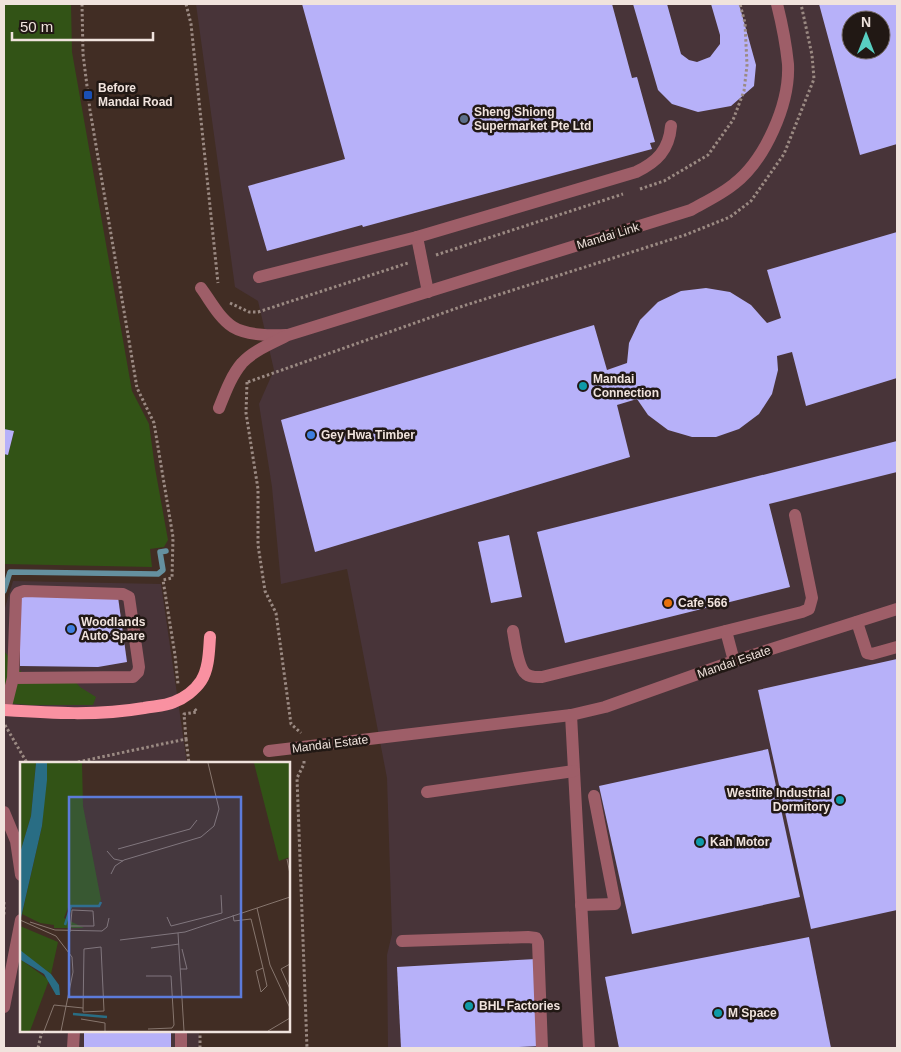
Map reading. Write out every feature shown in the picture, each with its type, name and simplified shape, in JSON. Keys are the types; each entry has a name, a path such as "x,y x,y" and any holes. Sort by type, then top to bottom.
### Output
{"main road":[{"path":"4,710 71,714 126,711 173,702 187,695 201,682 204,675 210,637"}],"street":[{"name":"Mandai Link","path":"218,408 241,364 250,356 288,335 691,210 734,184 760,155 777,122 784,98 788,66 784,29 777,4"},
{"path":"259,277 417,237 636,172 651,165 662,153 670,139 671,126"},
{"path":"417,237 428,292"},
{"name":"Mandai Link","path":"201,288 234,328 258,334 288,335"},
{"path":"513,631 521,666 528,675 542,677 809,609 812,598 795,515"},
{"path":"4,710 13,678 16,596 18,593 24,591 123,594 130,599 139,667 138,672 133,677 13,678"},
{"name":"Mandai Estate","path":"269,751 570,715 637,697 734,661 897,609"},
{"path":"857,622 866,653 872,654 897,647"},
{"path":"726,631 734,661"},
{"path":"570,715 589,1048"},
{"path":"427,792 574,771"},
{"path":"581,905 616,904 594,796"},
{"path":"4,812 16,841 20,868"},
{"path":"4,1007 20,925"},
{"path":"402,941 536,938 538,942 542,1048"},
{"path":"73,1048 74,1032"},
{"path":"181,1032 181,1048"}],"path":[{"path":"82,4 83,54 90,110 137,388 154,423 173,537 172,578 163,580 178,683 197,712 184,714 189,762"},
{"path":"186,4 191,24 219,289"},
{"path":"228,302 236,305"},
{"path":"248,382 246,413 258,489 258,545 265,591 276,613 290,724 301,731 304,747 304,764 296,778 307,1048"},
{"path":"4,710 4,723 26,762"},
{"path":"78,762 186,739"},
{"path":"4,902 4,916"},
{"path":"38,1048 42,1032"},
{"path":"200,1032 200,1048"}],"shaded area":[{"path":"196,4 897,4 897,1048 388,1048 387,955 392,934 387,778 347,569 281,584 272,487 259,404 274,370 258,301 235,287"},
{"path":"13,581 161,584 187,762 20,762 20,1032 199,1032 199,1048 4,1048 4,611"}],"green space":[{"path":"4,4 71,4 72,52 132,391 149,424 168,540 164,547 150,549 152,567 4,564 4,454 8,455 14,432 4,429"},
{"path":"4,651 24,675 68,674 80,687 96,697 93,705 4,703"}],"building":[{"path":"302,4 612,4 632,78 637,77 655,142 650,143 652,149 267,251 248,186 345,159"},
{"path":"633,4 667,4 681,54 689,60 697,62 710,57 720,44 720,35 711,4 739,4 756,65 754,86 731,106 698,112 672,104 658,90"},
{"path":"819,4 897,4 897,144 860,155"},
{"name":"Mandai Connection","path":"897,232 897,378 806,406 792,352 777,356 778,370 772,394 759,414 739,429 716,437 692,437 668,430 648,415 637,399 617,405 630,457 315,552 281,420 594,325 607,370 627,363 629,343 640,320 658,302 681,291 706,288 730,292 751,305 767,323 781,318 767,270"},
{"path":"4,429 14,431 8,455 4,454"},
{"path":"897,441 897,472 769,504 790,587 565,643 537,532"},
{"path":"509,535 522,597 491,603 478,542"},
{"name":"Woodlands Auto Spare","path":"20,596 118,597 127,662 98,667 20,666"},
{"name":"Westlite Industrial Dormitory","path":"897,659 897,910 811,929 758,690"},
{"name":"Kah Motor","path":"768,749 800,897 632,934 599,786"},
{"name":"M Space","path":"809,937 831,1048 619,1048 605,977"},
{"name":"BHL Factories","path":"536,959 541,1046 401,1048 397,967"},
{"path":"84,1032 171,1032 171,1048 84,1048"}],"waterway":[{"path":"4,591 10,572 158,574 163,570 160,552 166,551"}],"place":[{"name":"Before Mandai Road","path":"88,95"},
{"name":"Sheng Shiong Supermarket Pte Ltd","path":"464,119"},
{"name":"Mandai Connection","path":"583,386"},
{"name":"Gey Hwa Timber","path":"311,435"},
{"name":"Cafe 566","path":"668,603"},
{"name":"Woodlands Auto Spare","path":"71,629"},
{"name":"Westlite Industrial Dormitory","path":"840,800"},
{"name":"Kah Motor","path":"700,842"},
{"name":"BHL Factories","path":"469,1006"},
{"name":"M Space","path":"718,1013"}]}
